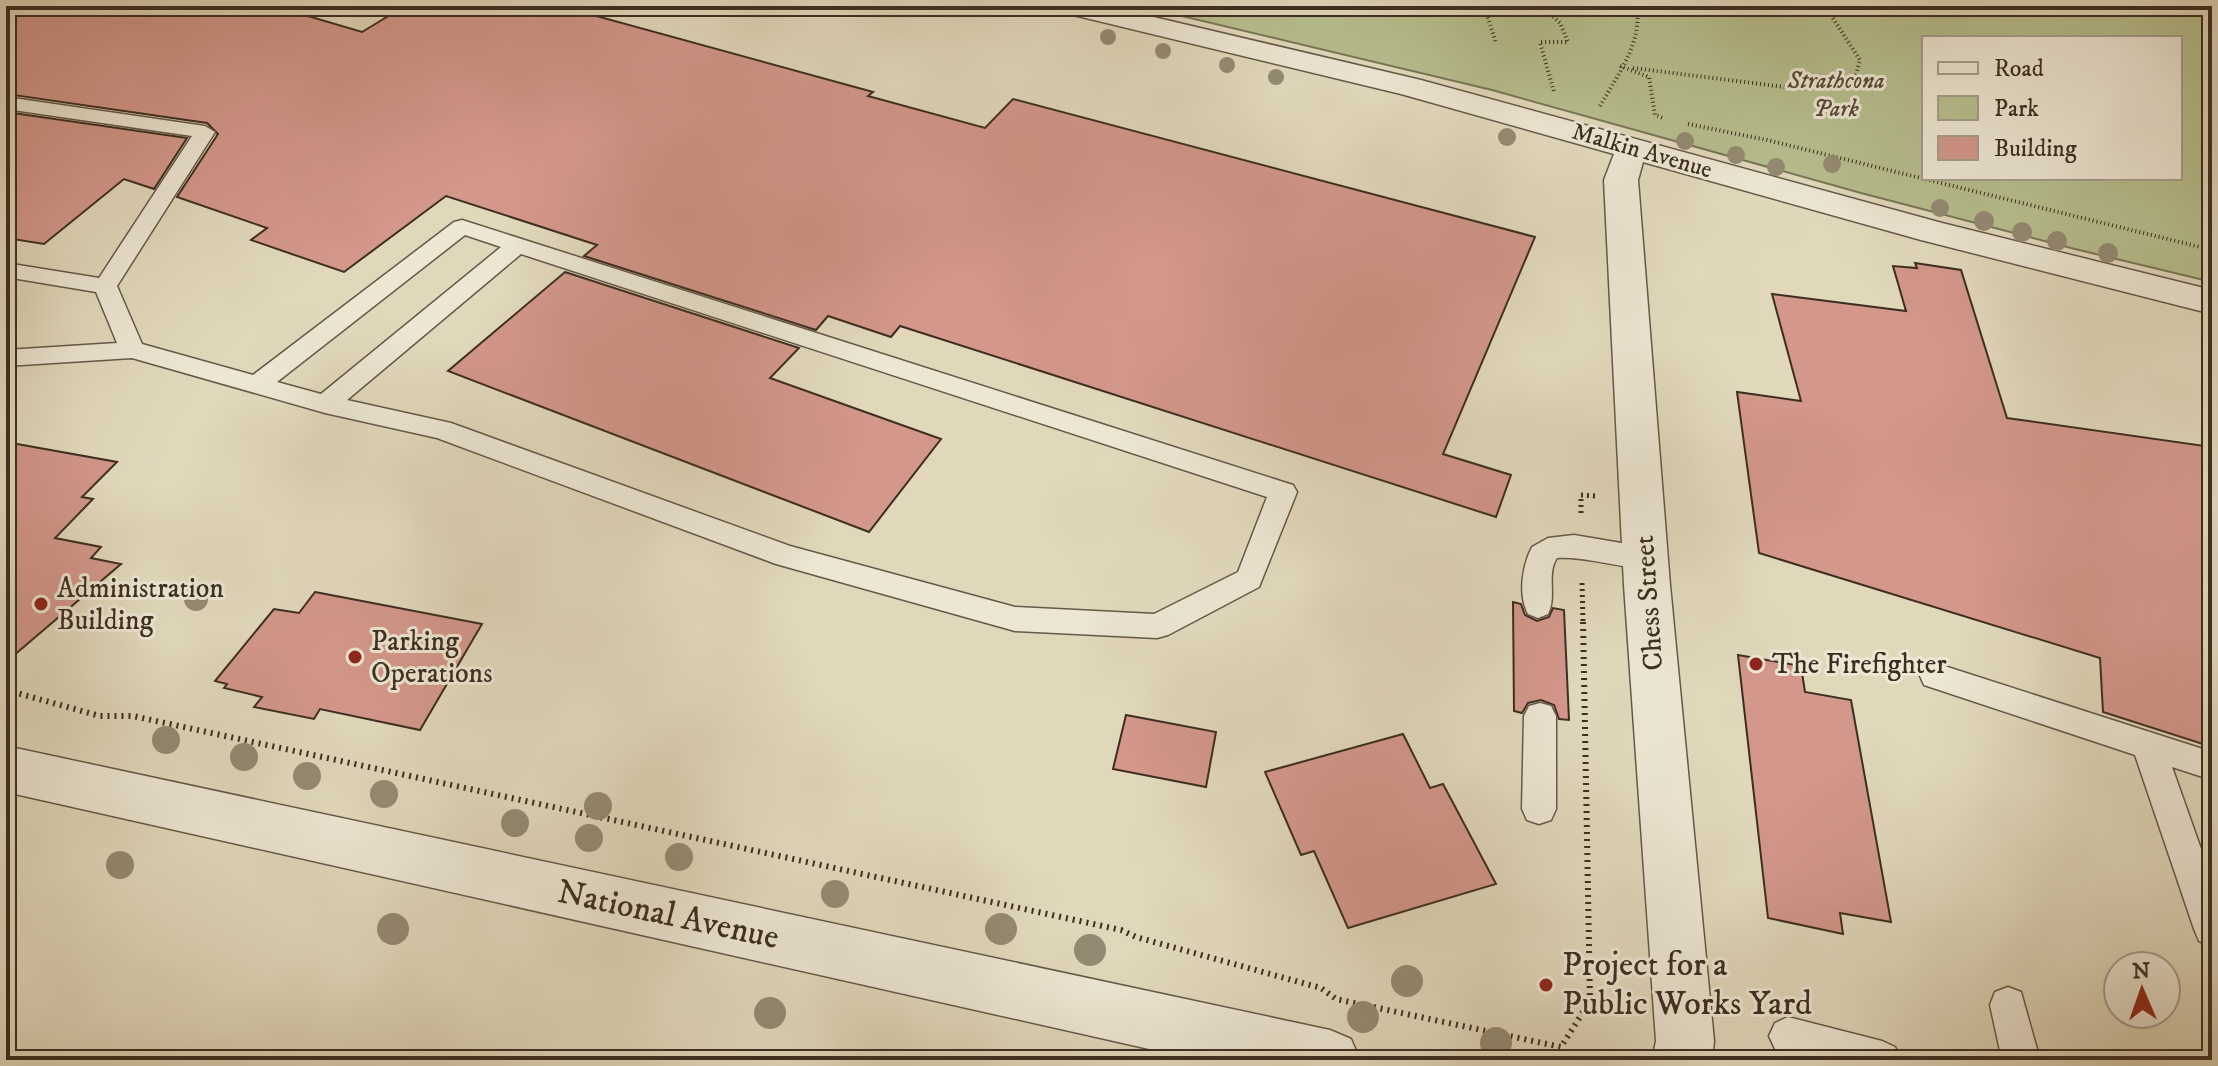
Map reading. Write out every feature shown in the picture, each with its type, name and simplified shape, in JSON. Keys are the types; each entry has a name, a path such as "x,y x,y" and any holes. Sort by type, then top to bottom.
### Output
{"street":[{"name":"Malkin Avenue","path":"1078,7 1410,87 1933,232 2212,302"},
{"name":"Chess Street","path":"1633,149 1621,180 1645,558 1683,1022 1682,1060"},
{"name":"National Avenue","path":"6,769 1330,1060"}],"lane":[{"path":"6,103 205,132 105,286"},
{"path":"6,358 132,350 325,404 442,430 786,556 1015,619 1157,626 1249,579 1283,492 462,227 258,384"},
{"path":"325,404 518,245"},
{"path":"6,270 105,286"},
{"path":"105,286 132,350"},
{"path":"1538,606 1541,556 1547,549 1556,546 1581,547 1645,558"},
{"path":"1935,676 2212,766"},
{"path":"1539,809 1540,716"},
{"path":"2148,746 2212,929"},
{"path":"2008,1005 2021,1060"},
{"path":"1788,1036 1882,1060"}],"path":[{"path":"1484,6 1496,43"},
{"path":"1541,6 1560,23 1568,42 1540,42 1559,109 1551,126"},
{"path":"1585,135 1633,45 1641,20 1637,6"},
{"path":"1620,66 1755,85 1800,89 1839,86 1856,75 1860,60 1825,6"},
{"path":"1620,66 1649,77 1655,92 1651,105 1655,115 1673,122"},
{"path":"1686,124 1767,140 1922,178"},
{"path":"1929,180 2212,250"},
{"path":"6,690 100,716 133,716 1121,930 1264,974 1321,988 1336,999 1561,1047 1590,1001 1581,495 1641,501"}],"green space":[{"name":"Strathcona Park","path":"1140,6 2212,6 2212,282 1861,193 1492,90"}],"building":[{"path":"24,6 274,6 362,32 405,6 560,6 873,92 868,96 985,128 1013,99 1535,237 1443,454 1511,475 1496,517 900,326 891,337 828,316 816,330 584,256 597,245 446,196 344,272 251,240 267,228 177,197 218,134 207,123 6,94 6,15"},
{"path":"6,112 187,138 154,189 124,179 44,244 6,238"},
{"path":"1915,263 1961,270 2007,418 2212,447 2212,747 2103,712 2100,658 1759,553 1737,392 1801,401 1772,294 1906,311 1893,266 1917,268"},
{"path":"565,272 799,348 770,378 941,439 869,532 448,371"},
{"path":"6,442 117,462 82,497 93,499 55,538 101,547 91,558 121,564 6,662"},
{"name":"Parking Operations","path":"315,592 482,624 420,730 320,709 314,719 254,707 262,697 224,688 227,684 215,681 274,609 299,613"},
{"path":"1513,602 1521,604 1525,615 1537,621 1549,617 1553,608 1564,610 1569,720 1559,719 1554,705 1541,700 1528,703 1522,713 1514,711"},
{"path":"1738,655 1801,666 1805,692 1851,700 1891,922 1840,913 1843,934 1768,918"},
{"path":"1126,715 1216,732 1206,787 1113,769"},
{"path":"1403,734 1430,788 1443,784 1496,884 1348,928 1314,851 1301,855 1265,772"}],"place":[{"name":"Administration Building","path":"41,604"},
{"name":"Parking Operations","path":"355,657"},
{"name":"The Firefighter","path":"1756,664"},
{"name":"Project for a Public Works Yard","path":"1546,985"}]}
